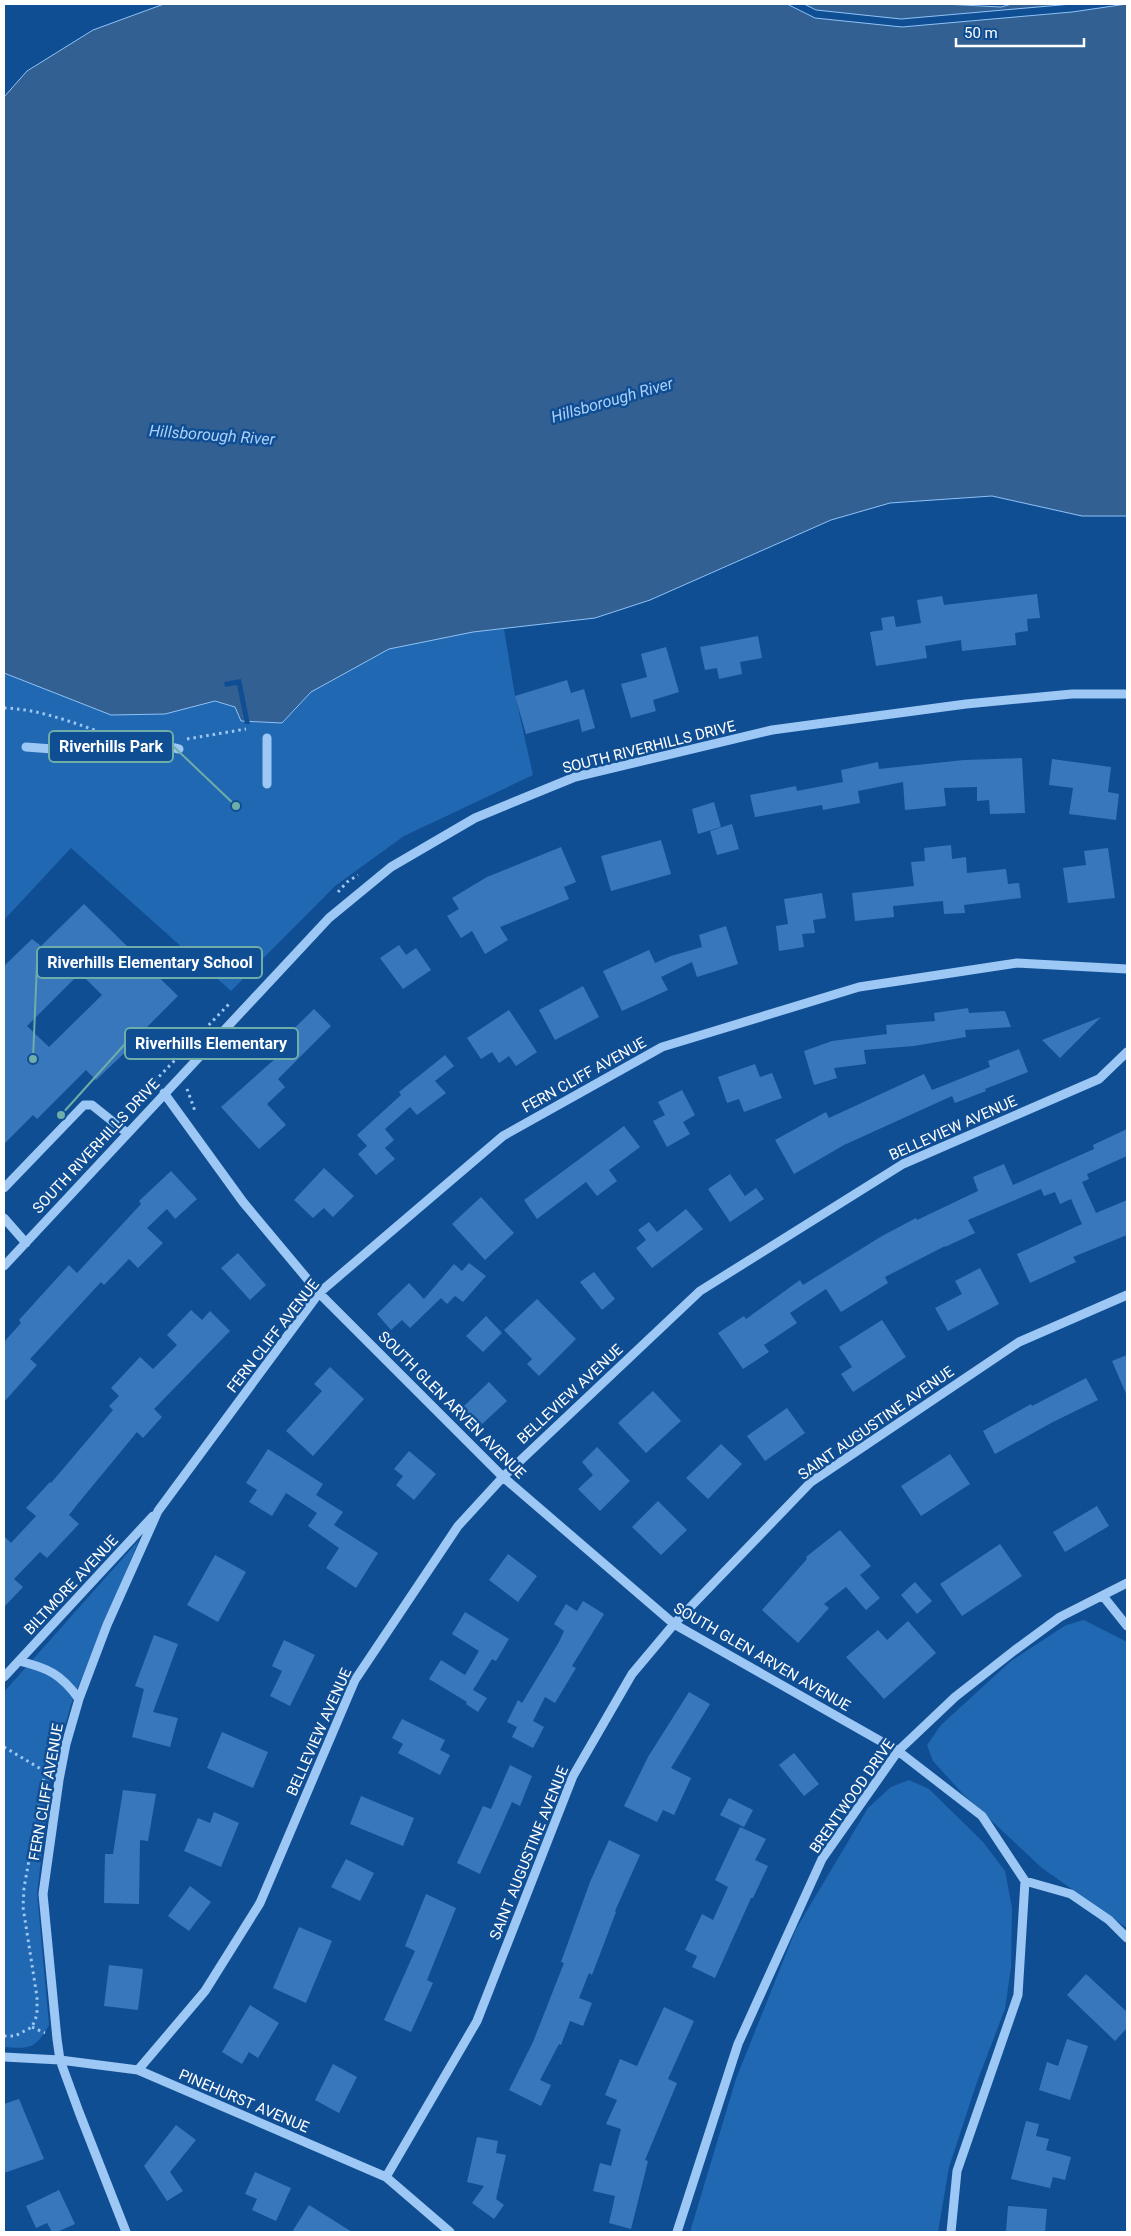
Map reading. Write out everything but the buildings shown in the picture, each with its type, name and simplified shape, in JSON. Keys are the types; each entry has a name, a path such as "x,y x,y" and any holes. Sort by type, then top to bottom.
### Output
{"street":[{"name":"SOUTH RIVERHILLS DRIVE","path":"4,1266 329,918 391,867 475,818 575,777 772,730 966,704 1072,694 1127,694"},
{"path":"267,738 267,784"},
{"path":"26,747 105,753 144,752 179,744"},
{"name":"FERN CLIFF AVENUE","path":"126,2232 60,2060 50,1984 43,1894 66,1744 79,1699 107,1625 158,1511 319,1293 503,1136 662,1047 859,987 1018,963 1127,968"},
{"name":"BELLEVIEW AVENUE","path":"138,2070 205,1991 260,1902 355,1680 458,1526 503,1477 700,1290 903,1164 1099,1079 1127,1052"},
{"name":"SOUTH GLEN ARVEN AVENUE","path":"164,1094 243,1202 319,1293 503,1477 674,1624 898,1751 982,1816 1025,1881"},
{"path":"4,1188 84,1105 92,1105 127,1133"},
{"path":"4,1218 26,1243"},
{"name":"SAINT AUGUSTINE AVENUE","path":"386,2177 477,2021 573,1776 632,1674 674,1624 811,1482 1019,1342 1127,1295"},
{"name":"BILTMORE AVENUE","path":"4,1677 158,1511"},
{"name":"BRENTWOOD DRIVE","path":"677,2232 738,2044 822,1859 898,1751 956,1697 1060,1617 1127,1583"},
{"path":"1103,1596 1127,1626"},
{"path":"19,1661 44,1667 66,1682 79,1699"},
{"path":"951,2232 957,2171 1018,1995 1025,1881 1071,1894 1109,1920 1127,1938"},
{"name":"PINEHURST AVENUE","path":"4,2057 60,2060 138,2070 386,2177 450,2232"}],"path":[{"path":"4,708 23,709 40,713 123,740"},
{"path":"179,744 198,738 246,729"},
{"path":"334,896 347,882 362,873"},
{"path":"116,1123 166,1068 236,997"},
{"path":"4,1747 59,1780"}],"shaded area":[{"path":"504,629 514,690 533,775 404,836 335,886 231,991 71,848 4,920 4,673 165,714 215,701 235,707 241,721 282,723 311,692 389,649 472,632"},
{"path":"139,1540 71,1704 51,1777 37,1893 49,2025 40,2039 31,2046 20,2048 4,2047 4,1692"},
{"path":"1084,1620 1127,1642 1127,1928 1042,1868 963,1794 933,1761 927,1745 941,1725 1011,1661 1066,1625"},
{"path":"909,1780 929,1789 983,1842 1005,1871 1012,1908 1011,1967 1005,2009 977,2082 949,2167 938,2232 690,2232 736,2079 796,1929 868,1808 891,1787"}],"water":[{"name":"Hillsborough River","path":"164,4 787,4 815,18 902,27 1072,12 1127,4 1127,516 1082,516 992,496 890,503 831,520 650,600 595,618 473,632 389,649 311,692 282,723 241,721 235,707 215,701 165,714 111,715 4,673 4,97 27,71 93,30"},
{"path":"804,4 943,4 1001,7 1012,4 1072,4 901,19 816,10"}],"pier":[{"path":"241,679 250,724 245,724 237,685 225,687 224,682"}],"place":[{"name":"Riverhills Park","path":"236,806"},
{"name":"Riverhills Elementary School","path":"33,1059"},
{"name":"Riverhills Elementary","path":"61,1115"}]}
